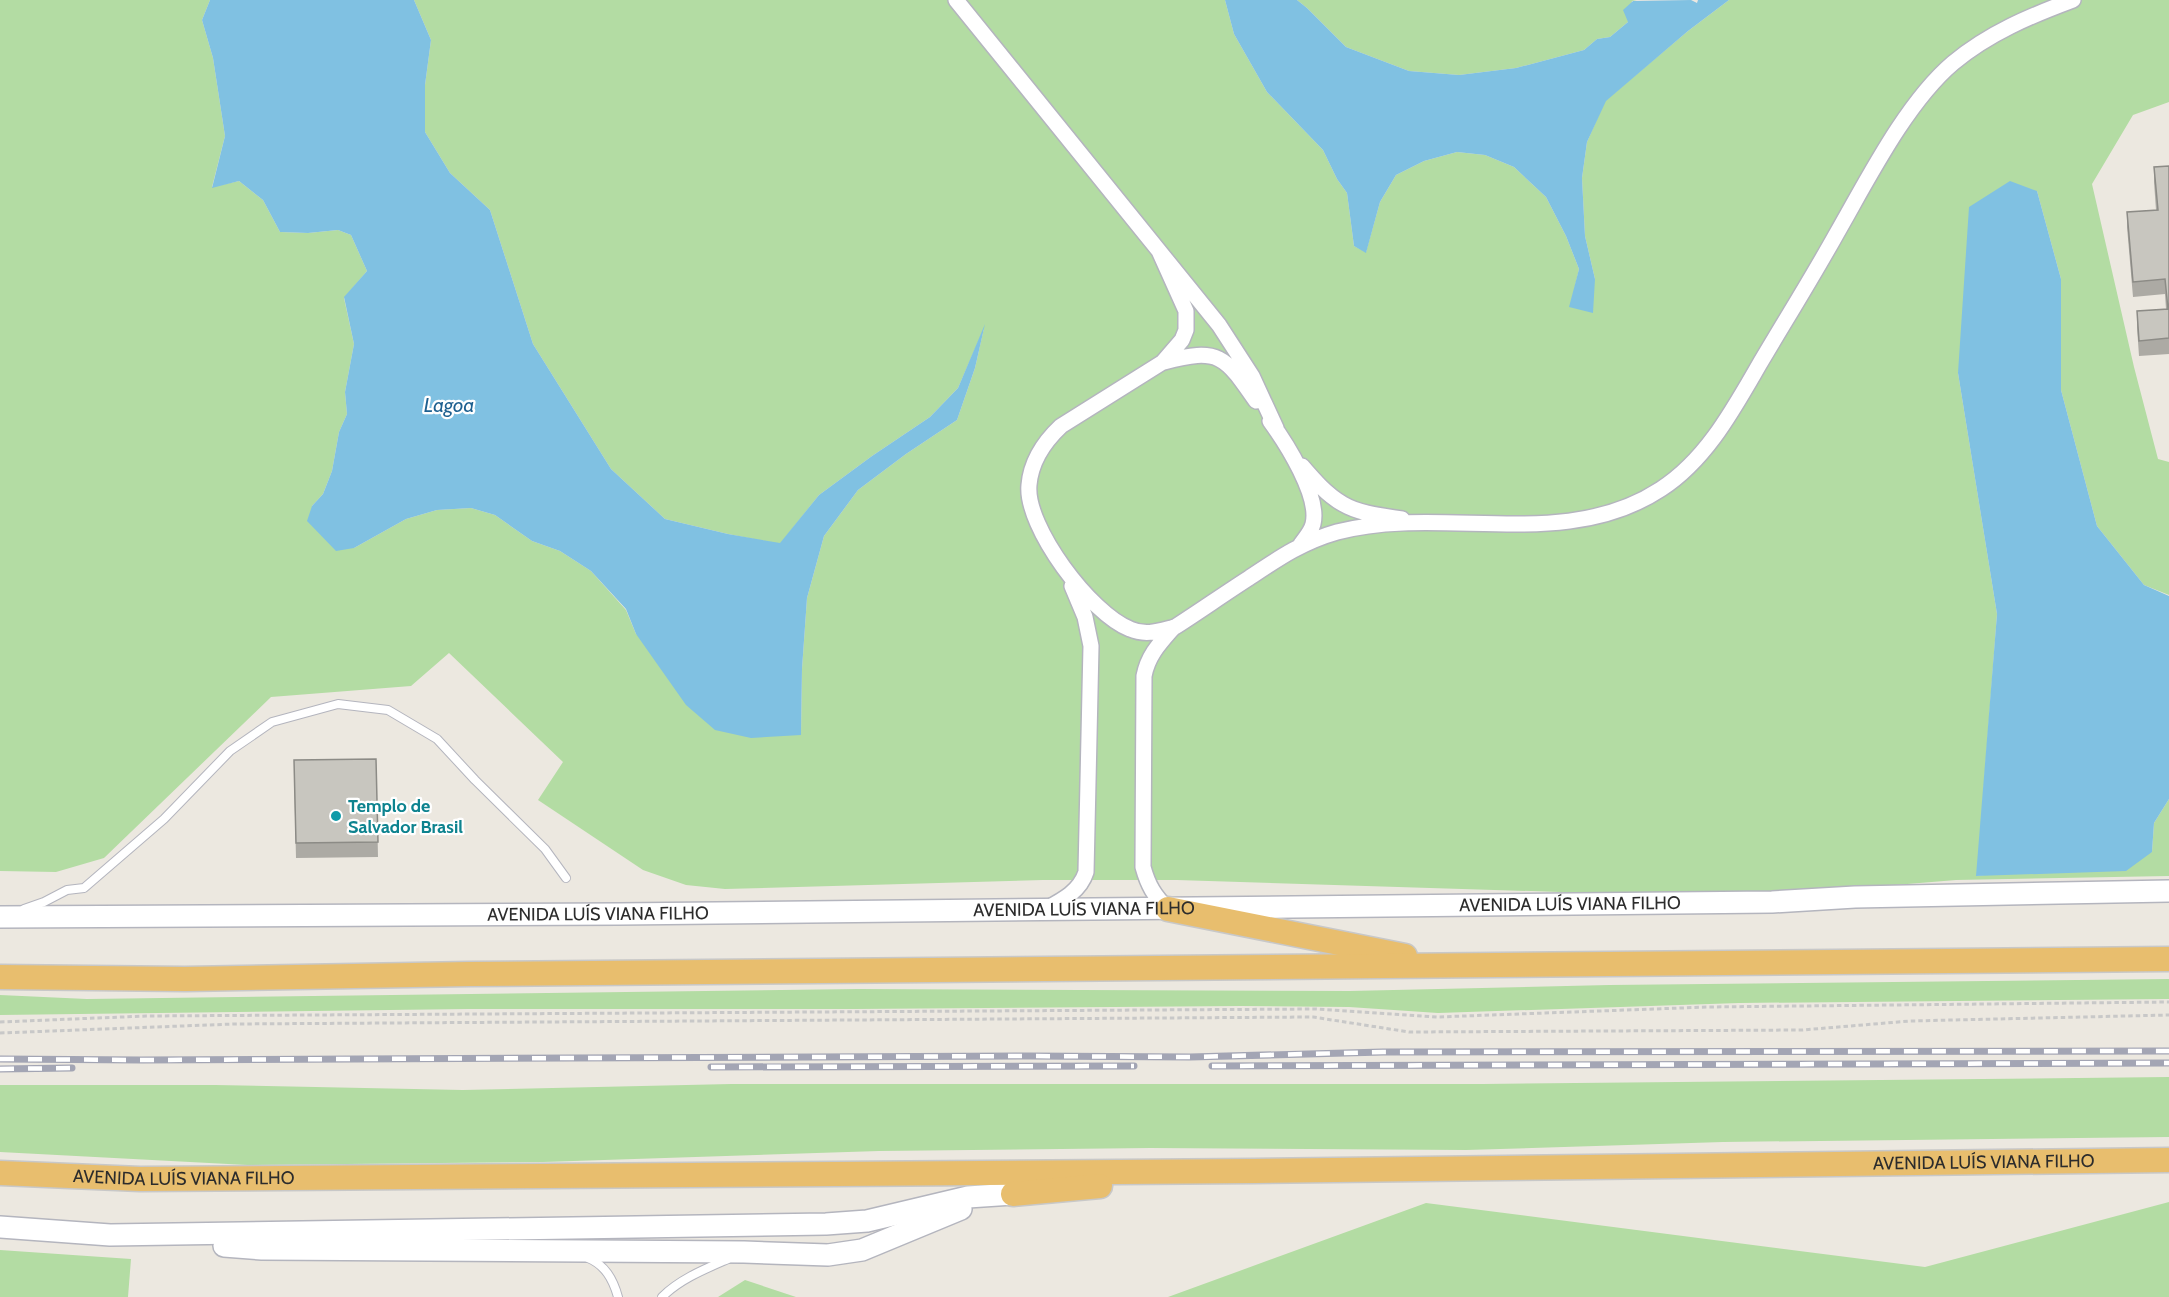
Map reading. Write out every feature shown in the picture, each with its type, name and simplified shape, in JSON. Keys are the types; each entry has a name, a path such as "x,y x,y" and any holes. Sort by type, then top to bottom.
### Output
{"highway":[{"path":"1168,909 1455,966"},
{"path":"0,977 185,979 470,974 2169,959"},
{"name":"AVENIDA LUÍS VIANA FILHO","path":"0,1173 140,1179 1254,1171 2169,1160"},
{"path":"1013,1194 1254,1171"},
{"path":"0,1189 140,1179"}],"main road":[{"name":"AVENIDA LUÍS VIANA FILHO","path":"0,917 619,914 1772,902 1855,897 2169,891"},
{"path":"110,1235 826,1224 867,1221 968,1197 1013,1194"},
{"path":"0,1227 262,1249 846,1254 862,1250 962,1209 1013,1194"}],"street":[{"path":"956,0 1219,326 1252,376 1276,429"},
{"path":"1168,909 1156,898 1148,885 1143,867 1144,676 1146,664 1153,651 1175,627 1301,544 1337,532 1423,522 1536,524 1595,517 1628,506 1661,489 1687,469 1718,432 1777,336 1878,161 1914,107 1940,75 1968,51 1991,36 2022,19 2073,0"},
{"path":"1045,909 1066,898 1078,888 1086,872 1090,646 1085,617 1069,578 1033,513 1028,487 1036,458 1048,438 1061,426 1163,362 1182,340 1188,319 1186,311 1159,251"},
{"path":"1163,362 1188,355 1213,355 1222,360 1242,381 1292,455 1313,506 1313,524 1301,544"},
{"path":"1292,455 1318,484 1344,505 1423,522"},
{"path":"1069,578 1116,623 1130,629 1153,633 1175,627"}],"lane":[{"path":"0,917 44,902 67,890 84,888 164,819 230,751 272,722 338,704 388,710 437,739 545,849 566,878"},
{"path":"575,1252 600,1263 609,1275 618,1297"},
{"path":"662,1297 669,1290 700,1271 744,1252"}],"path":[{"path":"0,1022 146,1016 1304,1009 1437,1017 1708,1007 2169,1002"},
{"path":"0,1033 246,1024 1313,1017 1409,1032 1802,1030 1910,1021 2169,1015"}],"green space":[{"path":"0,0 210,0 202,20 213,58 225,136 212,187 239,181 263,200 280,232 308,233 338,230 351,235 367,271 344,298 354,344 345,392 347,414 339,432 332,471 323,494 312,506 354,548 406,519 437,510 471,508 495,515 532,541 560,551 591,571 626,610 636,634 801,734 802,669 807,598 824,536 858,490 957,420 975,368 984,328 958,388 930,417 819,495 780,544 665,519 611,469 533,344 490,210 450,173 425,132 425,85 431,40 414,0 1225,0 1234,34 1267,92 1323,150 1337,179 1347,193 1354,246 1366,252 1380,202 1396,175 1424,161 1457,152 1485,155 1514,167 1546,197 1566,236 1579,269 1570,307 1595,279 1585,236 1582,178 1587,142 1605,101 1688,31 1729,0 2169,0 2169,102 2133,115 2092,184 2134,367 2158,459 2169,462 2169,595 2144,585 2097,526 2061,390 2061,279 2037,191 1958,373 1997,614 1977,876 2152,852 2154,823 2169,799 2169,876 1956,880 1786,894 1560,892 1177,880 1043,880 725,889 686,885 643,870 538,800 563,762 449,653 411,686 271,697 104,858 56,872 0,871"},
{"path":"1297,0 1637,0 1632,1 1628,22 1610,37 1597,39 1584,50 1516,68 1459,75 1409,71 1346,47"},
{"path":"2169,979 2169,999 1739,1003 1438,1013 1349,1007 1241,1006 468,1009 0,1015 0,995 87,999 858,989 1350,991 1609,985"},
{"path":"2169,1077 2169,1137 1723,1142 1466,1150 1150,1148 879,1151 543,1162 247,1165 0,1152 0,1085 215,1085 463,1090 731,1084 1483,1084"},
{"path":"2169,1202 2169,1297 1168,1297 1426,1203 1925,1267"},
{"path":"0,1250 131,1259 128,1297 0,1297"},
{"path":"745,1280 796,1297 718,1297"}],"water":[{"name":"Lagoa","path":"210,0 414,0 431,40 425,85 425,132 450,173 490,210 533,344 611,469 665,519 728,534 780,543 819,495 930,417 958,388 985,324 975,368 957,420 858,490 824,536 807,598 802,669 801,735 751,738 715,730 686,705 636,634 626,609 591,571 560,551 532,541 495,515 471,508 437,510 406,519 354,548 336,551 307,521 312,506 323,494 332,471 339,432 347,414 345,392 354,344 344,297 367,271 351,235 338,230 308,233 280,232 263,200 239,181 212,188 225,136 213,58 202,20"},
{"path":"1225,0 1297,0 1346,47 1409,71 1459,75 1516,68 1584,50 1597,39 1610,37 1628,22 1623,10 1633,1 1691,0 1697,3 1698,0 1729,0 1688,31 1606,101 1587,142 1582,178 1585,236 1595,279 1593,313 1569,307 1579,269 1566,236 1546,197 1514,167 1485,155 1457,152 1424,161 1396,175 1380,202 1366,253 1354,246 1347,193 1337,179 1323,150 1267,92 1234,34"},
{"path":"2010,181 2037,191 2061,279 2061,390 2097,526 2144,585 2169,596 2169,799 2154,823 2152,852 2126,871 1976,876 1997,614 1958,373 1969,207"}],"building":[{"path":"2169,166 2169,338 2139,341 2137,311 2168,309 2165,279 2133,282 2127,212 2158,210 2154,167"},
{"name":"Templo de Salvador Brasil","path":"376,759 378,842 296,843 294,760"}],"railway":[{"path":"0,1059 1190,1057 1383,1052 2169,1051"},
{"path":"1212,1066 2169,1063"},
{"path":"711,1067 1134,1066"},
{"path":"0,1069 72,1068"}],"place":[{"name":"Templo de Salvador Brasil","path":"336,816"}]}
